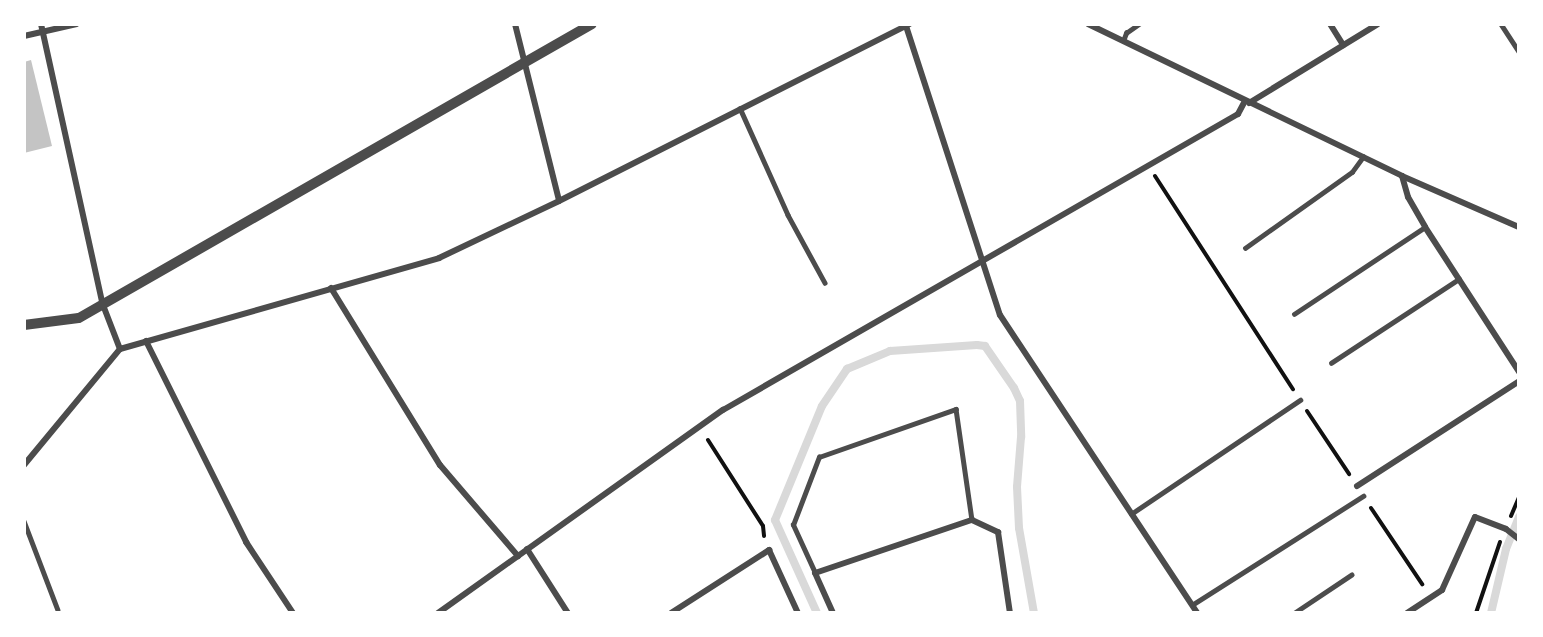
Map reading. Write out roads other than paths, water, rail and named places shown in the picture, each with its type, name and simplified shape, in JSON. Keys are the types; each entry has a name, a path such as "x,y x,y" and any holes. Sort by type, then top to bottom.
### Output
{"street":[{"path":"41,24 103,305 120,349"},
{"path":"24,36 76,24"},
{"path":"515,24 559,201"},
{"path":"24,325 79,318 592,24"},
{"path":"1088,24 1402,176 1519,227"},
{"path":"1330,24 1343,45"},
{"path":"438,613 700,427 774,379 1238,114 1247,102 1378,24"},
{"path":"24,465 120,349 439,258 559,201 908,25 1000,315 1197,613"},
{"path":"1402,176 1408,197 1425,227 1519,372"},
{"path":"331,288 440,465 518,556"},
{"path":"146,341 246,542 293,613"},
{"path":"1357,486 1519,381"},
{"path":"1407,613 1442,590 1475,518 1506,529 1519,539"},
{"path":"833,613 815,573 972,520 998,532 1010,613"},
{"path":"527,549 568,613"},
{"path":"671,613 769,550 798,613"}],"lane":[{"path":"1123,41 1126,33 1139,24"},
{"path":"1501,24 1519,52"},
{"path":"740,108 788,215 825,283"},
{"path":"1245,248 1353,172 1363,157"},
{"path":"1294,314 1425,227"},
{"path":"1331,363 1459,279"},
{"path":"1131,514 1300,400"},
{"path":"815,573 793,525 819,457 956,409 972,520"},
{"path":"1191,605 1363,496"},
{"path":"24,521 58,610"},
{"path":"1294,613 1352,575"}],"waterway":[{"path":"817,613 775,520 822,406 847,369 890,351 977,345 985,346 1014,388 1020,401 1021,437 1017,487 1019,528 1034,613"},
{"path":"1491,613 1506,549 1519,516"}]}
